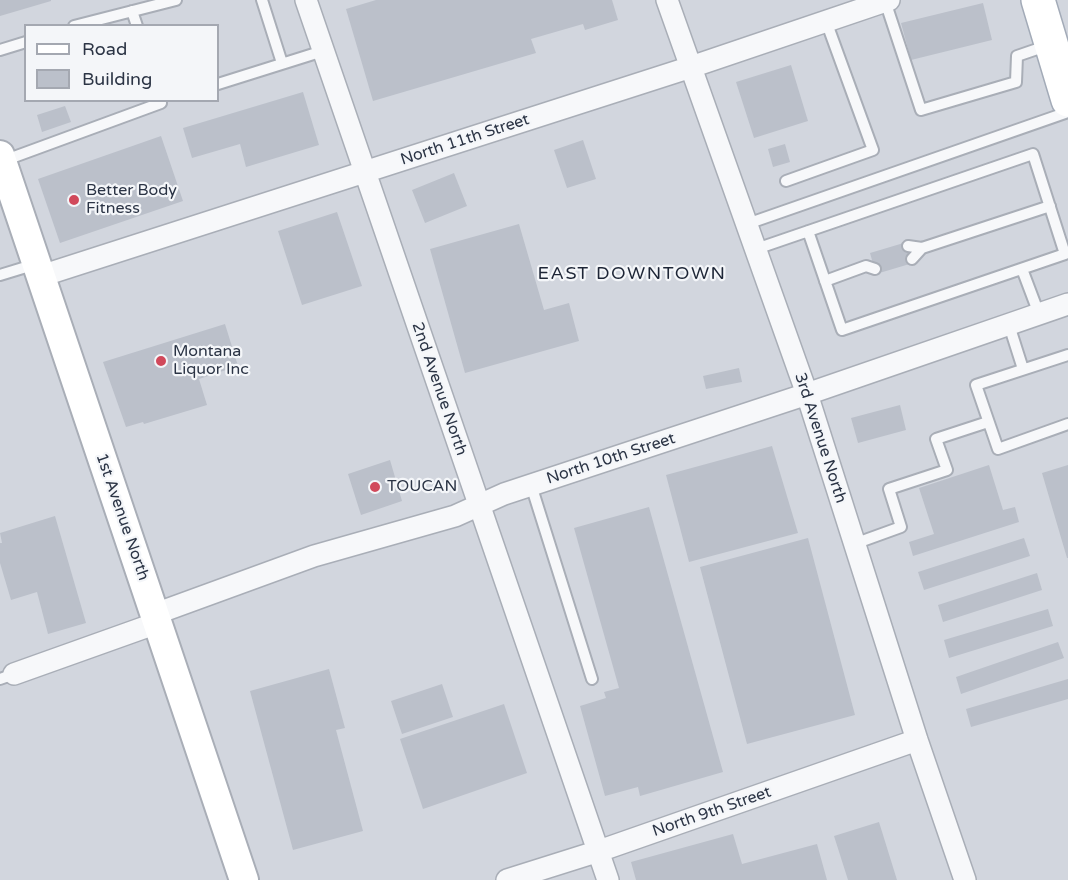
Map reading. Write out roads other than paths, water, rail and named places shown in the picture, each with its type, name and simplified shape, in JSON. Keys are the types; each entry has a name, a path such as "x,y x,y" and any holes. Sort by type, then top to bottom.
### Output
{"main road":[{"path":"1038,0 1068,100"},
{"name":"1st Avenue North","path":"1,158 244,880"}],"street":[{"name":"2nd Avenue North","path":"306,0 608,880"},
{"name":"3rd Avenue North","path":"667,0 807,394 916,740 965,880"},
{"name":"North 11th Street","path":"39,270 366,172 691,67 826,21 853,6 887,1"},
{"name":"North 10th Street","path":"7,677 314,556 455,516 504,494 807,394 1068,304"},
{"name":"North 9th Street","path":"507,880 599,851 916,740"}],"lane":[{"path":"82,24 176,0"},
{"path":"262,0 282,63"},
{"path":"887,1 921,110 1016,82 1017,56 1051,44"},
{"path":"132,11 136,24"},
{"path":"786,181 873,150 826,21"},
{"path":"0,51 24,43"},
{"path":"219,84 323,51"},
{"path":"1,158 160,102"},
{"path":"747,224 1068,112"},
{"path":"756,249 808,231 1033,154 1065,254 842,330 808,231"},
{"path":"908,246 922,248 1050,206"},
{"path":"912,259 922,248"},
{"path":"825,281 871,264"},
{"path":"1022,269 1039,314"},
{"path":"0,276 39,270"},
{"path":"1009,325 1023,369"},
{"path":"1068,355 976,385 998,449 1068,424"},
{"path":"854,544 901,527 889,489 947,470 936,439 988,422"},
{"path":"531,485 592,679"}],"place":[{"name":"Better Body Fitness","path":"74,200"},
{"name":"Montana Liquor Inc","path":"161,361"},
{"name":"TOUCAN","path":"375,487"}],"district":[{"name":"EAST DOWNTOWN","path":"632,274"}]}
